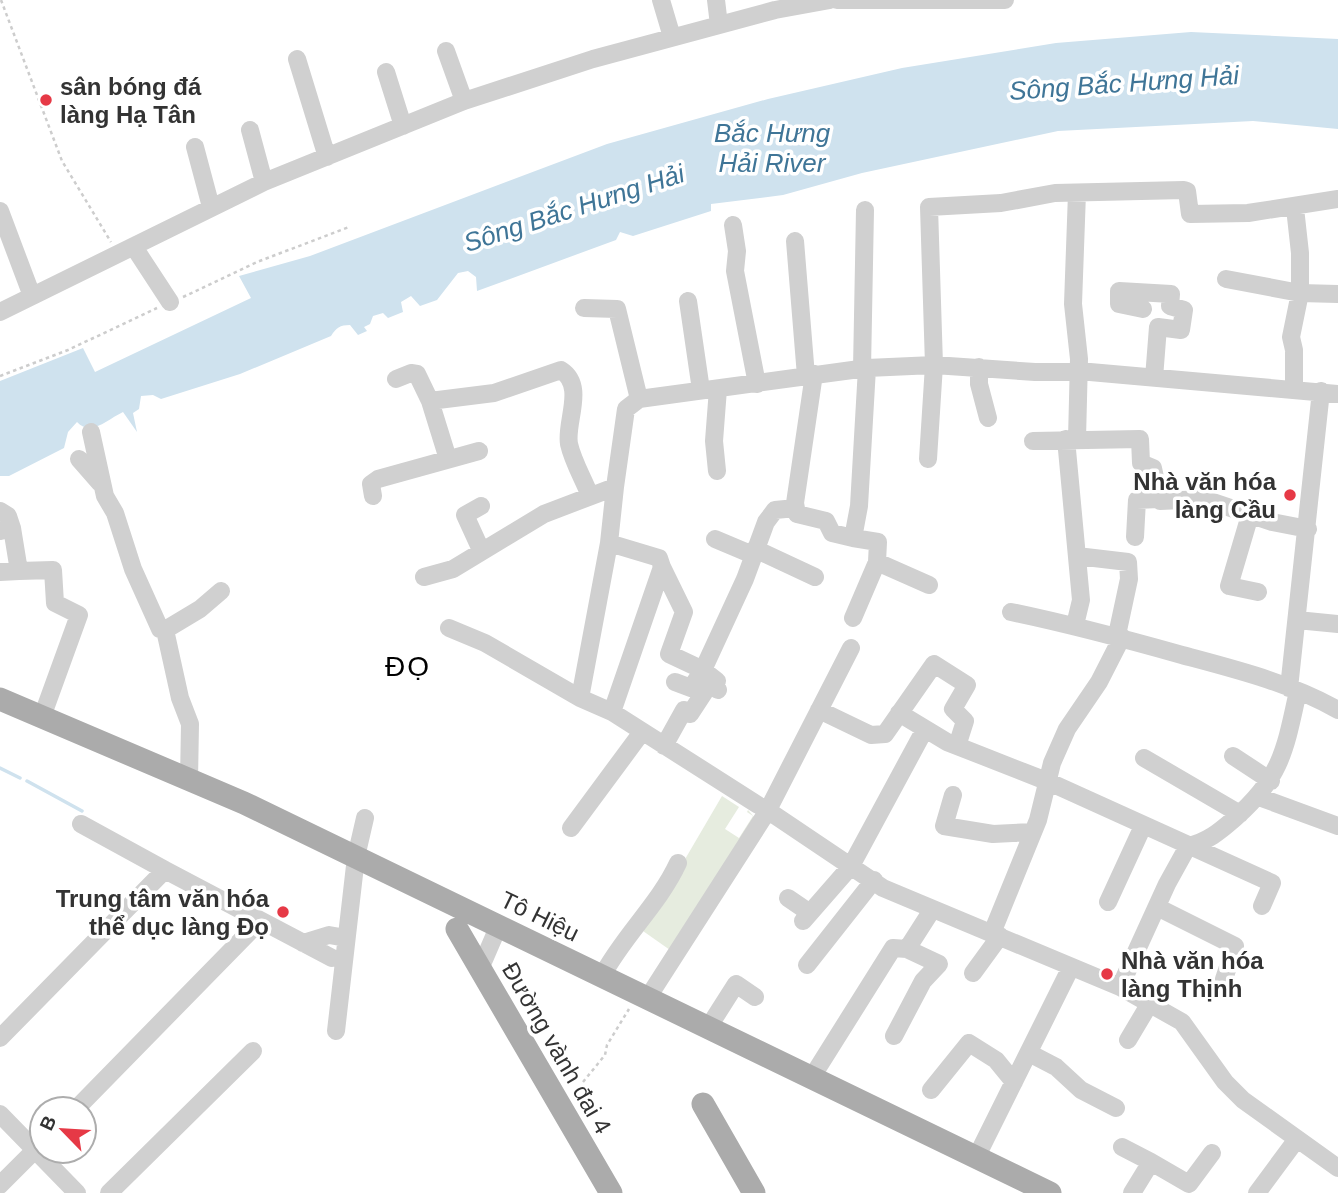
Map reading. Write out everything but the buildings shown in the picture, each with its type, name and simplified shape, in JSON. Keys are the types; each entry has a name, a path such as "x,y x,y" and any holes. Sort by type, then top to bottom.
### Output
{"main road":[{"name":"Tô Hiệu","path":"0,699 188,780 356,857 1051,1193"},
{"name":"Đường vành đai 4","path":"457,929 611,1193"},
{"path":"703,1104 754,1193"}],"street":[{"path":"661,0 671,37"},
{"path":"716,0 719,25"},
{"path":"0,312 211,206 464,101 671,37 775,10 830,0"},
{"path":"837,0 1005,0"},
{"path":"446,51 464,101"},
{"path":"297,59 327,157"},
{"path":"386,72 403,126"},
{"path":"250,130 264,182"},
{"path":"195,148 211,206"},
{"path":"928,459 934,365 929,207 1001,203 1077,192 1184,190 1187,191 1189,214 1248,213 1295,208 1338,199"},
{"path":"1075,625 1081,600 1072,439 1079,372 1073,304 1077,192"},
{"path":"1294,389 1291,337 1300,293 1300,253 1295,208"},
{"path":"853,538 859,506 865,368 865,210"},
{"path":"0,211 32,296"},
{"path":"733,225 737,251 734,271 757,384"},
{"path":"795,241 810,375 796,508 797,514 826,521 832,533 878,542 877,562 853,618"},
{"path":"126,250 170,302"},
{"path":"1226,279 1300,293 1338,294"},
{"path":"1143,309 1123,307 1119,304 1119,291 1171,294 1170,306 1184,310 1181,330 1158,327 1154,378"},
{"path":"688,301 709,389 717,471"},
{"path":"584,308 617,309 639,399"},
{"path":"585,695 609,543 626,409 639,399 865,368 934,365 1079,372 1330,393 1309,491 1308,529 1297,620 1294,690 1287,743 1271,780 1259,797 1204,843 1188,846"},
{"path":"979,367 979,384 988,418"},
{"path":"430,401 494,393 561,370 565,373 575,405 569,421 570,447 590,496"},
{"path":"396,379 411,373 417,374 430,401 448,459"},
{"path":"91,432 103,486 139,583 160,629 165,630 200,610 221,592"},
{"path":"1032,441 1140,439 1141,463 1153,468 1158,499"},
{"path":"373,496 371,484 378,479 479,451"},
{"path":"79,458 103,486"},
{"path":"424,577 453,569 544,514 615,486"},
{"path":"1135,537 1138,500 1158,499 1205,499 1308,529"},
{"path":"481,506 465,515 481,550"},
{"path":"664,746 684,710 690,714 713,681 754,552 775,510 796,508"},
{"path":"0,510 8,516 6,530 19,571"},
{"path":"1250,514 1230,586 1258,592"},
{"path":"715,539 815,577"},
{"path":"609,543 659,558 684,612 669,654 713,681"},
{"path":"973,973 996,934 1033,832 1049,782 1052,763 1067,729 1099,682 1119,636 1129,579 1128,562 1077,556"},
{"path":"877,562 929,585"},
{"path":"612,712 662,566"},
{"path":"0,572 53,570 55,603 79,615 42,717"},
{"path":"1011,612 1119,636 1294,690 1338,710"},
{"path":"1297,620 1338,624"},
{"path":"449,628 485,643 585,695 766,809 883,888 1120,986 1182,1022 1225,1082 1264,1117 1338,1168"},
{"path":"165,630 180,698 190,724 188,780"},
{"path":"643,997 766,809 852,648"},
{"path":"819,710 871,735 886,734 934,664 967,685 953,709 965,722 957,746"},
{"path":"675,682 691,688 713,681"},
{"path":"899,713 957,746 1049,782 1272,883 1262,906"},
{"path":"788,898 807,917 850,866 925,729"},
{"path":"571,828 642,732"},
{"path":"1233,756 1271,780"},
{"path":"1144,758 1240,814"},
{"path":"953,795 944,826 993,834 1033,832"},
{"path":"1259,797 1338,826"},
{"path":"335,1031 356,857 365,818"},
{"path":"81,824 332,958"},
{"path":"1108,902 1143,826"},
{"path":"1120,986 1188,846"},
{"path":"602,976 625,937 665,891 678,863"},
{"path":"0,1038 165,870"},
{"path":"807,965 874,880"},
{"path":"1157,907 1238,939 1224,979"},
{"path":"907,949 932,909"},
{"path":"90,1095 260,921"},
{"path":"480,969 499,925"},
{"path":"303,943 329,935 346,937"},
{"path":"812,1077 893,948 907,949 939,964 923,981 894,1036"},
{"path":"976,1158 1072,967"},
{"path":"708,1028 736,984 755,996"},
{"path":"1128,1040 1150,1003"},
{"path":"931,1090 970,1043 996,1060 1014,1082"},
{"path":"109,1193 253,1051"},
{"path":"1028,1053 1056,1067 1081,1090 1116,1108"},
{"path":"0,1114 28,1138"},
{"path":"1257,1193 1297,1139"},
{"path":"1122,1147 1189,1184 1212,1153"},
{"path":"0,1185 28,1158"},
{"path":"1132,1193 1151,1162"},
{"path":"54,1165 77,1193"}],"path":[{"path":"1,0 62,161 126,250"},
{"path":"583,1082 605,1055 607,1045 643,997"}],"shaded area":[{"path":"722,796 739,807 725,829 739,838 753,816 748,810 755,818 670,950 643,931"}],"water":[{"name":"Bắc Hưng Hải River","path":"1191,32 1338,39 1338,129 1253,121 1058,131 862,173 783,195 711,204 711,211 633,236 620,232 616,240 477,291 476,277 468,271 458,273 437,300 420,306 411,296 401,302 403,312 388,318 383,313 373,316 370,324 364,327 367,331 358,335 350,325 344,326 331,336 240,374 161,399 153,395 141,396 139,409 133,413 137,432 123,412 94,427 88,428 77,422 68,432 64,448 9,476 0,476 0,381 83,348 95,372 251,298 239,276 310,256 607,144 768,99 902,68 1056,43"}],"waterway":[{"path":"0,768 20,778"},
{"path":"27,781 82,811"}],"place":[{"name":"sân bóng đá làng Hạ Tân","path":"46,100"},
{"name":"Nhà văn hóa làng Cầu","path":"1290,495"},
{"name":"Trung tâm văn hóa thể dục làng Đọ","path":"283,912"},
{"name":"Nhà văn hóa làng Thịnh","path":"1107,974"}],"district":[{"name":"ĐỌ","path":"408,666"}],"water label":[{"name":"Sông Bắc Hưng Hải","path":"1124,83"},
{"name":"Sông Bắc Hưng Hải","path":"574,208"}]}
